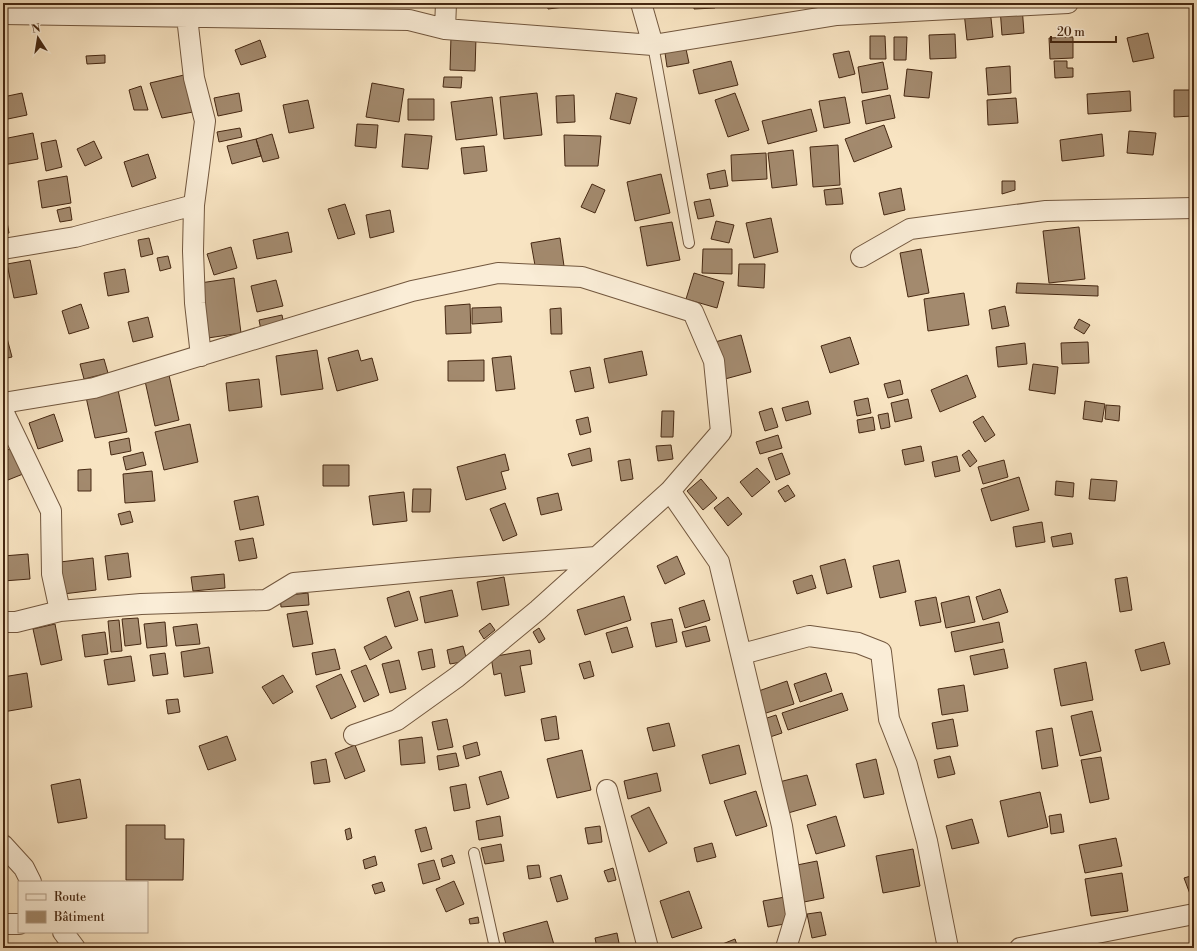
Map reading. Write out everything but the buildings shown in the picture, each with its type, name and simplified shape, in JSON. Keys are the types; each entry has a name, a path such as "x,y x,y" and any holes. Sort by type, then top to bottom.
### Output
{"street":[{"path":"445,29 446,3"},
{"path":"641,3 653,45"},
{"path":"3,14 409,20 445,29 653,45 837,15 858,8 1068,3"},
{"path":"186,16 194,78 205,121 194,205 193,251 195,303 201,356"},
{"path":"3,249 75,237 194,205"},
{"path":"861,257 910,229 1046,211 1194,208"},
{"path":"3,403 94,388 412,291 498,273 582,277 693,312 714,361 721,432 670,491 538,610 457,677 396,720 354,735"},
{"path":"3,411 51,511 52,574 60,611"},
{"path":"670,491 719,562 782,826 796,915 786,948"},
{"path":"3,622 16,622 60,611 140,604 266,600 294,583 596,557"},
{"path":"742,654 809,636 858,644 881,652 889,719 907,765 927,841 948,948"},
{"path":"607,790 648,948"},
{"path":"3,846 24,868 31,881"},
{"path":"1020,948 1194,914"},
{"path":"3,924 18,924"},
{"path":"64,933 75,948"}],"lane":[{"path":"653,45 689,243"},
{"path":"474,853 495,948"}]}
